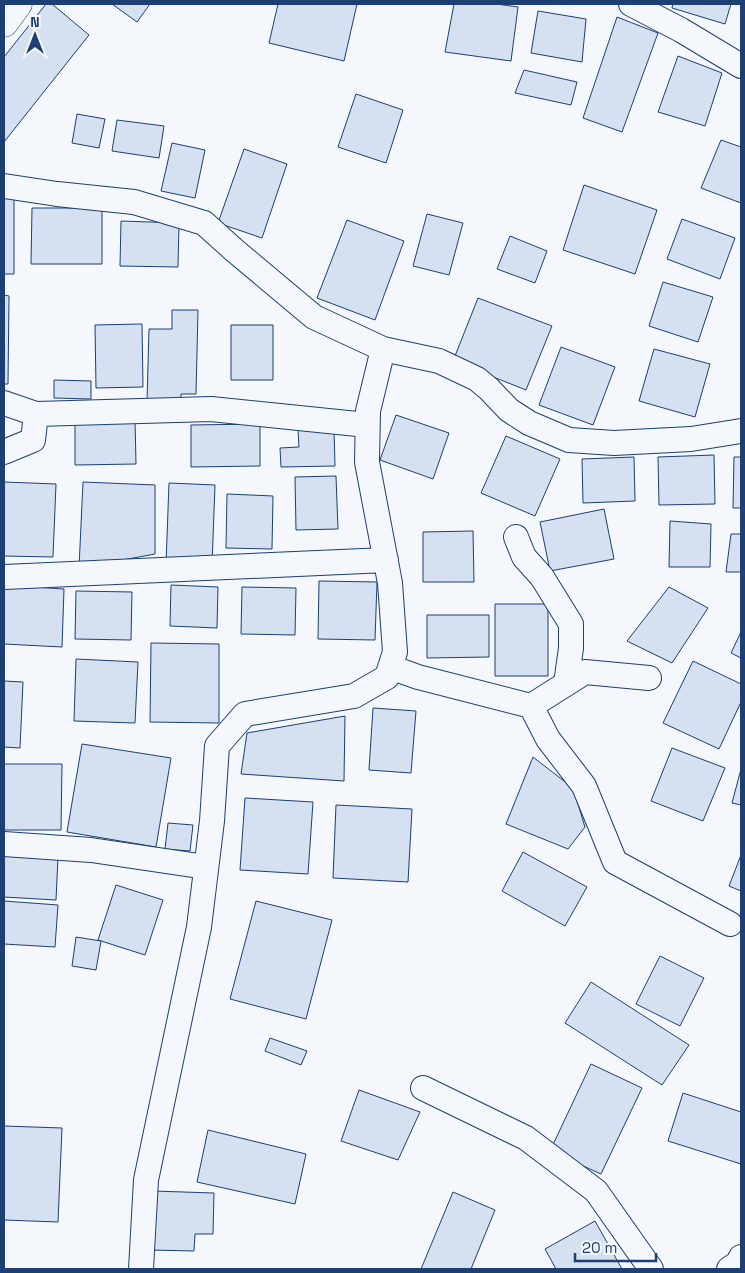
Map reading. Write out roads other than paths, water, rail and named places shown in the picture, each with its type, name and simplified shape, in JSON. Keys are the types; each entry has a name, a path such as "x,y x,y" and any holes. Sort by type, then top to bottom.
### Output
{"street":[{"path":"4,23 18,4"},
{"path":"638,5 741,66"},
{"path":"4,186 134,202 204,223 314,317 383,349 439,361 477,379 509,410 529,424 569,440 614,443 691,439 741,431"},
{"path":"141,1269 146,1180 199,927 212,821 217,746 245,714 354,696 387,677 395,652 390,583 367,462 368,410 383,349"},
{"path":"4,403 36,414 211,409 367,425"},
{"path":"4,452 33,440 36,414"},
{"path":"516,537 524,557 542,576 571,624 571,648 566,684"},
{"path":"4,577 386,560"},
{"path":"390,667 418,677 531,706 585,672 649,678"},
{"path":"531,706 548,738 584,786 615,862 730,924"},
{"path":"4,844 92,850 206,867"},
{"path":"423,1088 526,1138 596,1191 651,1269"},
{"path":"729,1269 738,1263 741,1257"}]}
